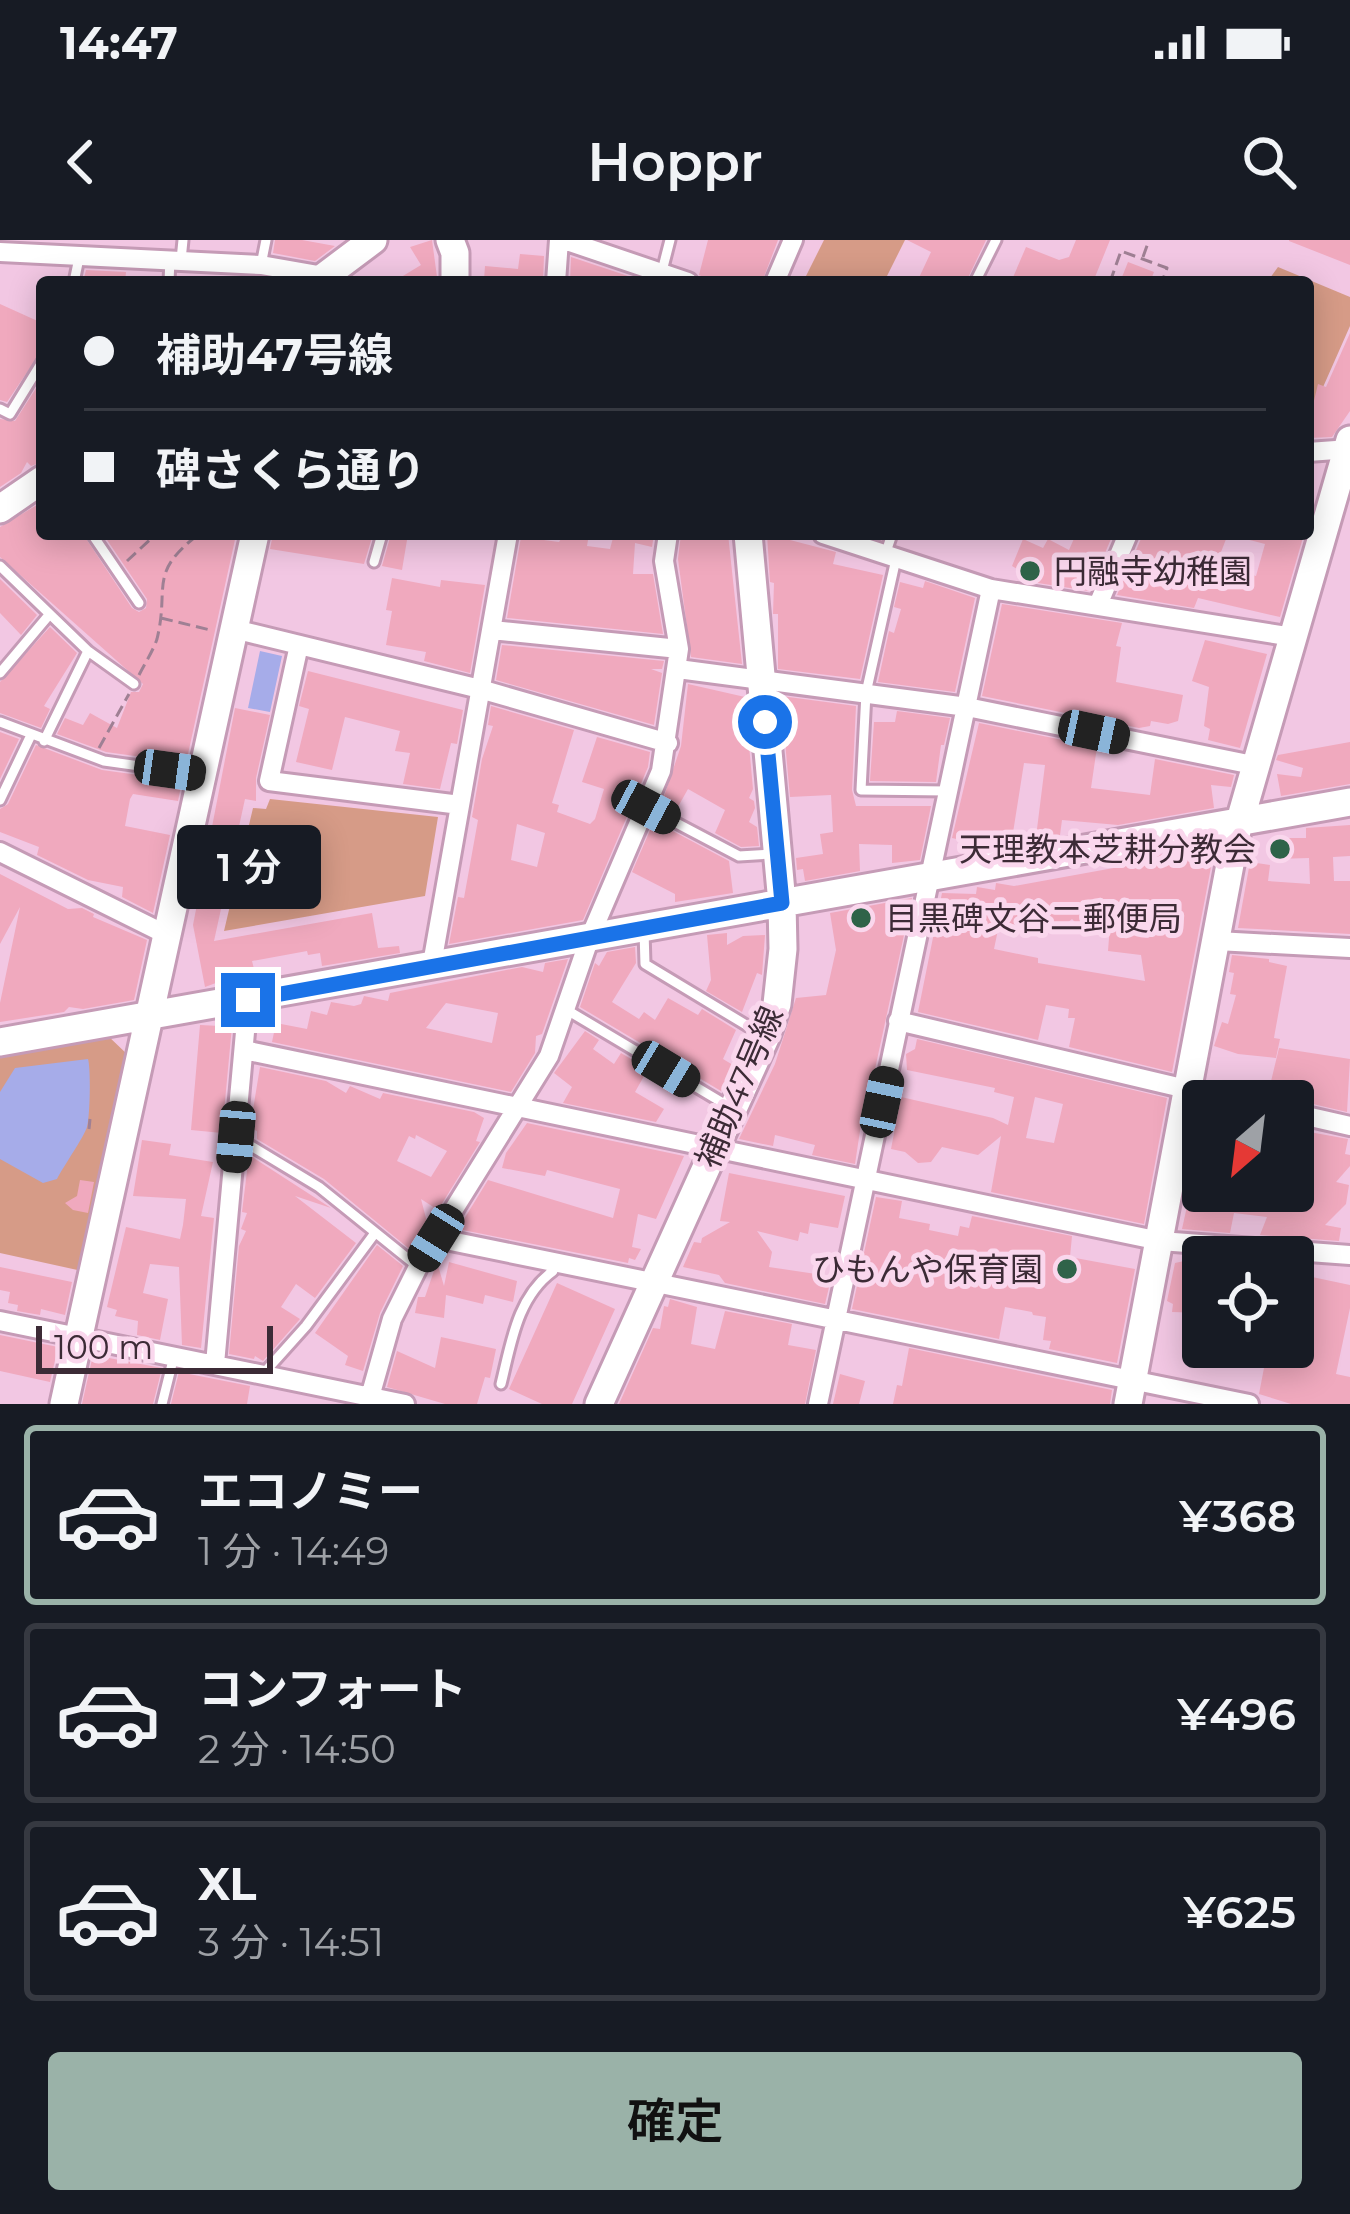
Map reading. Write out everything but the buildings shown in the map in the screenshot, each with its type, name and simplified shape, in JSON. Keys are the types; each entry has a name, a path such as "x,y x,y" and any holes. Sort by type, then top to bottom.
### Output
{"street":[{"path":"324,276 373,240"},
{"path":"450,240 455,276"},
{"path":"557,276 561,240 603,246 657,276"},
{"path":"778,276 793,240"},
{"path":"1,246 80,255 130,248 306,276"},
{"path":"1191,1080 1235,838 1349,446 1314,451"},
{"path":"0,509 36,484"},
{"path":"64,1404 254,540"},
{"path":"432,964 507,540"},
{"path":"369,1400 392,1319 418,1267 549,1056 590,937 646,807 668,742 678,659 664,561 667,540"},
{"name":"補助47号線","path":"599,1404 777,1004 782,903 749,540"},
{"path":"853,540 890,557 991,589 1293,638"},
{"path":"1098,605 1125,540"},
{"path":"818,1404 991,589"},
{"path":"491,629 678,659 761,678 967,706 1258,766"},
{"path":"233,632 480,688 668,742"},
{"path":"299,646 269,782 460,805"},
{"path":"0,1042 1350,802"},
{"path":"0,852 167,935"},
{"path":"1217,941 1350,948"},
{"path":"215,1364 248,1000"},
{"path":"898,1021 1182,1087"},
{"path":"244,1050 1160,1241 1350,1256"},
{"path":"1314,1118 1350,1126"},
{"path":"1131,1393 1182,1126"},
{"path":"436,1238 836,1320 1131,1393 1249,1404"},
{"path":"0,1321 405,1404"}],"lane":[{"path":"261,266 266,240"},
{"path":"661,276 670,240"},
{"path":"978,276 996,240"},
{"path":"75,276 80,255"},
{"path":"0,409 10,414 36,372"},
{"path":"96,540 139,603"},
{"path":"374,562 380,540"},
{"path":"891,540 866,693 861,790 947,791"},
{"path":"0,566 88,651 134,684"},
{"path":"0,673 49,615"},
{"path":"44,741 88,651"},
{"path":"0,722 94,757 203,775"},
{"path":"0,800 31,735"},
{"path":"646,807 739,856 778,854"},
{"path":"644,927 645,964 766,1036"},
{"path":"565,1009 733,1108"},
{"path":"236,1137 320,1186 418,1267"},
{"path":"263,1374 306,1326 375,1233"},
{"path":"501,1384 521,1312 536,1284 553,1271 554,1261"},
{"path":"162,1404 174,1356"}],"path":[{"path":"1142,259 1149,240"},
{"path":"1112,276 1121,251 1167,268 1164,276"},
{"path":"116,570 149,540"},
{"path":"94,757 156,641 163,574 175,552 191,540"},
{"path":"159,617 233,632"},
{"path":"89,1129 90,1119"}],"shaded area":[{"path":"824,240 905,240 887,276 806,276"},
{"path":"1278,267 1300,276 1271,276"},
{"path":"1314,282 1350,297 1350,326 1316,403"},
{"path":"270,799 438,817 425,896 224,931 253,808 266,809"},
{"path":"106,1034 129,1056 82,1271 0,1253 0,1047"}],"water":[{"path":"260,651 282,656 270,712 248,708"},
{"path":"88,1059 87,1127 57,1179 43,1183 0,1159 0,1092 15,1068"}],"place":[{"name":"円融寺幼稚園","path":"1030,571"},
{"name":"天理教本芝耕分教会","path":"1280,849"},
{"name":"目黒碑文谷二郵便局","path":"861,918"},
{"name":"ひもんや保育園","path":"1067,1269"}],"route":[{"path":"248,1000 782,903 765,722"}]}
